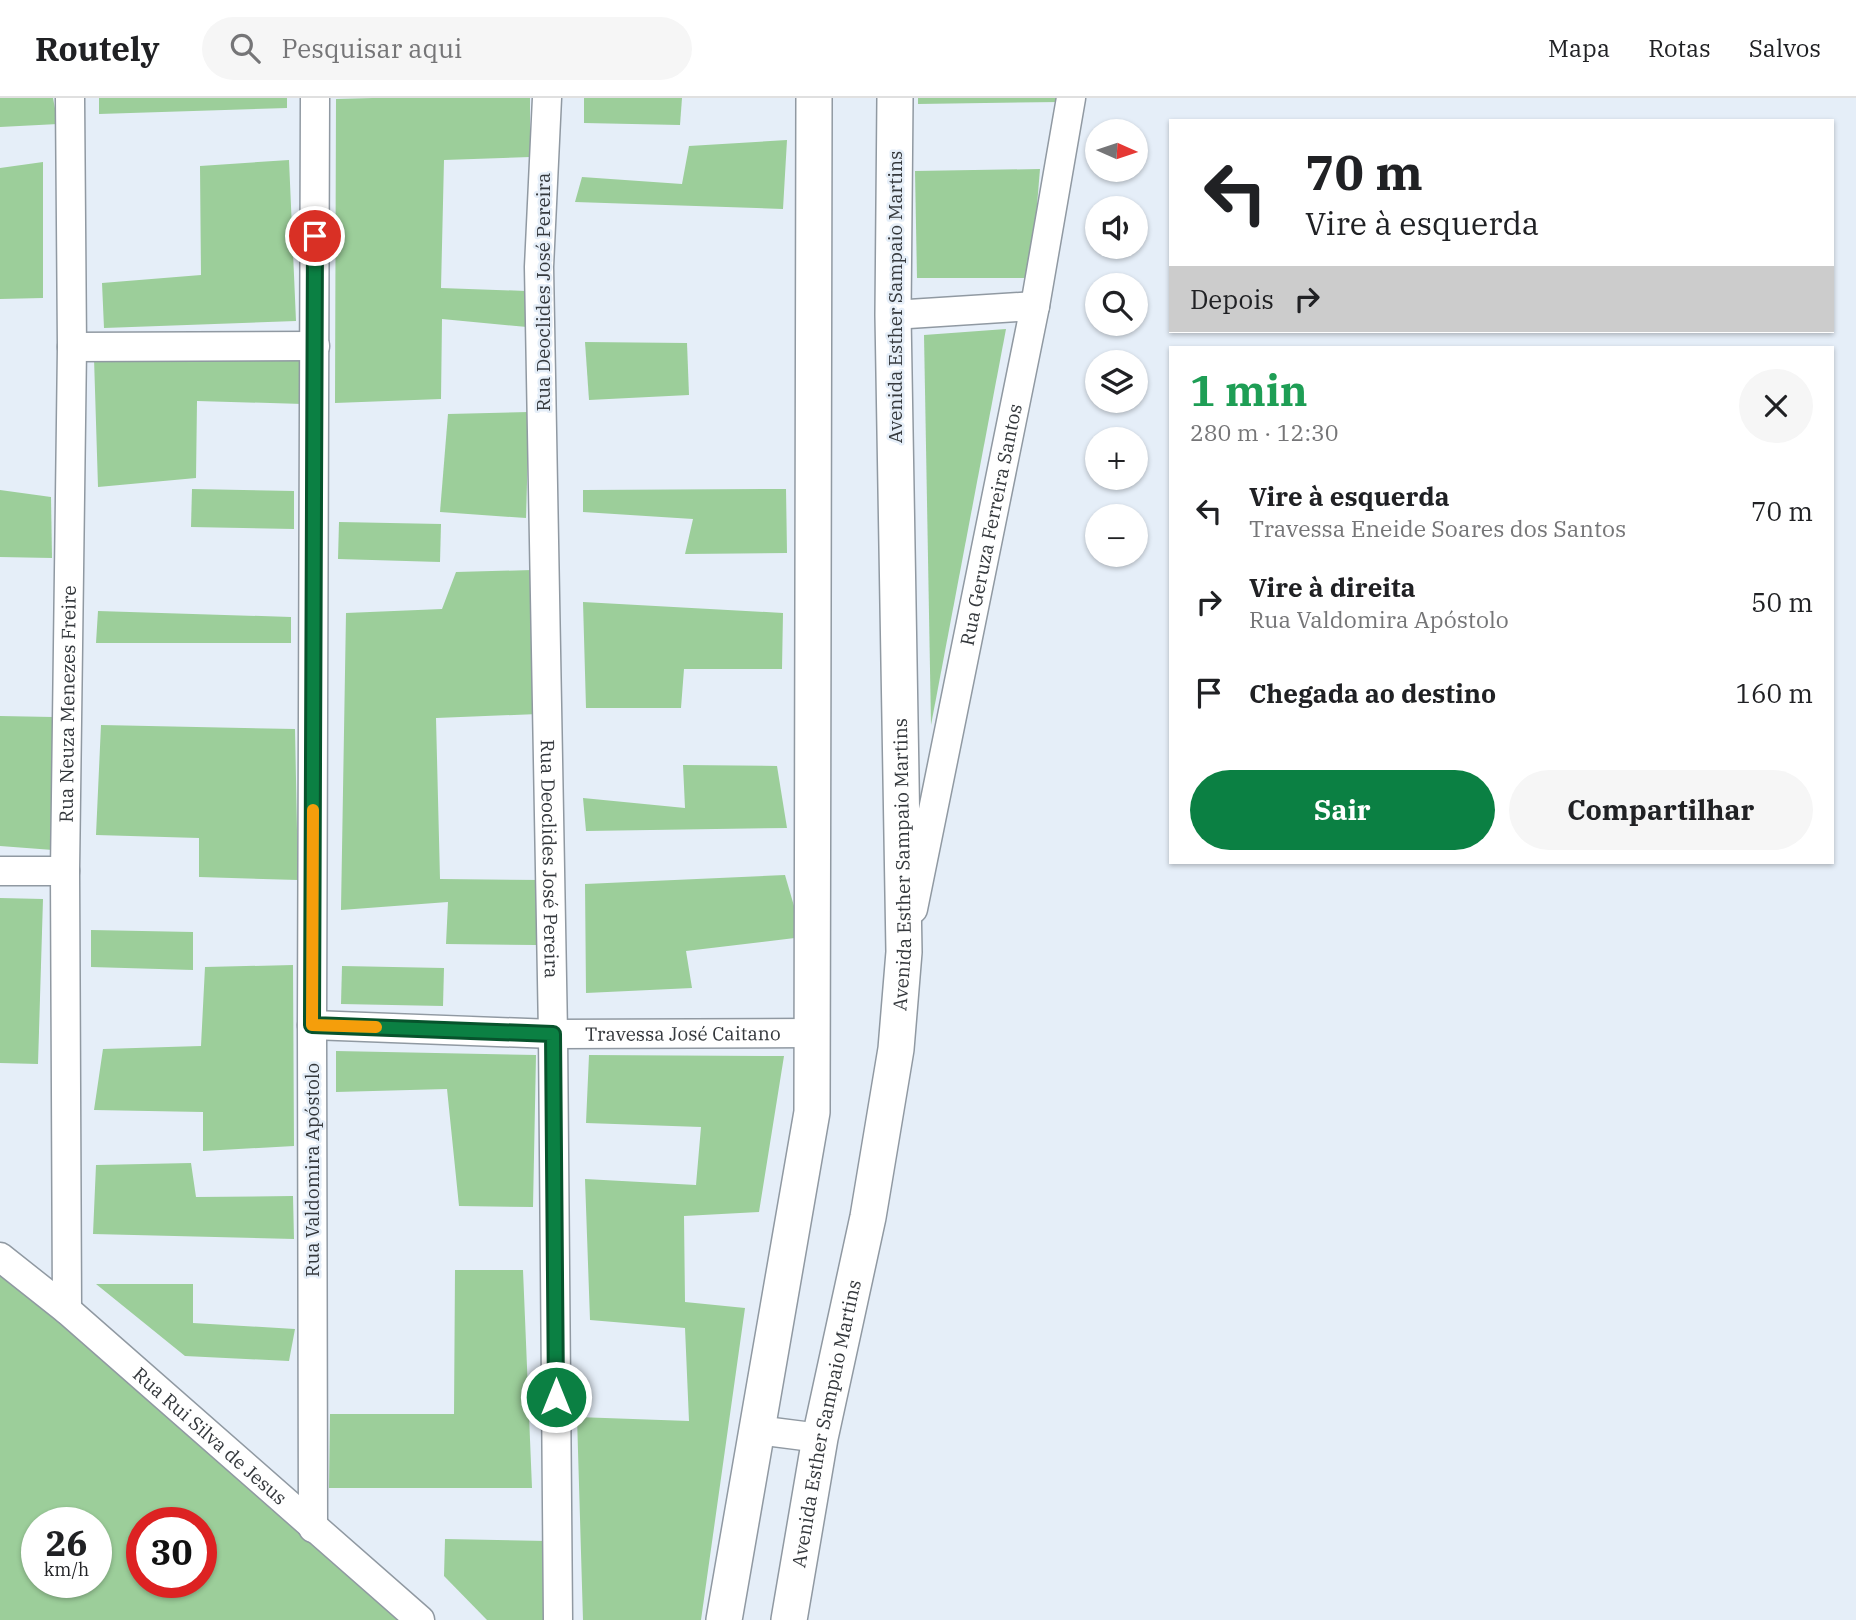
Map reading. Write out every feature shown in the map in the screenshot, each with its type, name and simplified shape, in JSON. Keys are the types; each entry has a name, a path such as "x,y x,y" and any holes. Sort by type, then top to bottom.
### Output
{"street":[{"name":"Rua Neuza Menezes Freire","path":"67,1310 65,871 72,347 70,98"},
{"name":"Rua Valdomira Apóstolo","path":"313,1528 315,98"},
{"name":"Rua Deoclides José Pereira","path":"547,98 539,267 553,1034 558,1620"},
{"path":"724,1620 812,1112 814,98"},
{"name":"Avenida Esther Sampaio Martins","path":"789,1620 820,1438 868,1217 896,1049 904,952 893,315 895,98"},
{"name":"Rua Geruza Ferreira Santos","path":"904,952 1035,306 1071,98"},
{"path":"893,315 1035,306"},
{"path":"72,347 315,346"},
{"path":"0,871 65,871"},
{"name":"Travessa José Caitano","path":"312,1025 553,1034 813,1033"},
{"name":"Rua Rui Silva de Jesus","path":"0,1257 67,1310 419,1620"},
{"path":"758,1430 820,1438"}],"green space":[{"path":"0,98 53,98 58,124 0,127"},
{"path":"99,98 287,98 287,108 99,114"},
{"path":"530,98 530,157 444,160 441,288 526,291 527,327 442,319 441,399 335,403 336,99"},
{"path":"584,98 682,98 680,125 584,123"},
{"path":"918,98 1061,98 1060,102 918,104"},
{"path":"787,140 783,209 575,202 582,177 682,184 689,146"},
{"path":"289,160 296,321 104,328 102,283 201,275 200,166"},
{"path":"43,162 43,298 0,299 0,168"},
{"path":"1040,169 1031,278 917,278 915,171"},
{"path":"1006,329 931,725 924,335"},
{"path":"585,342 687,343 689,395 589,400"},
{"path":"299,357 303,404 197,401 196,478 98,487 94,358"},
{"path":"529,412 526,518 440,512 448,414"},
{"path":"192,489 294,491 294,529 191,527"},
{"path":"786,489 787,553 685,554 693,519 583,512 583,490"},
{"path":"0,490 51,497 52,558 0,557"},
{"path":"339,522 441,524 440,562 338,559"},
{"path":"532,570 538,714 436,718 440,879 544,880 536,945 446,944 448,902 341,910 346,613 442,609 456,572"},
{"path":"583,602 783,613 782,669 684,669 681,708 586,708"},
{"path":"98,611 291,617 291,643 96,643"},
{"path":"0,716 53,717 53,850 0,846"},
{"path":"101,725 295,729 298,880 199,877 199,838 96,835"},
{"path":"683,765 777,766 787,828 586,831 583,798 685,808"},
{"path":"785,875 803,937 686,951 692,988 586,993 585,884"},
{"path":"0,898 43,899 38,1064 0,1063"},
{"path":"91,930 193,932 193,970 91,967"},
{"path":"293,965 294,1146 203,1151 203,1112 94,1110 103,1049 201,1046 205,967"},
{"path":"342,966 444,968 443,1006 341,1004"},
{"path":"336,1051 536,1055 533,1207 459,1206 447,1089 336,1092"},
{"path":"589,1055 784,1056 759,1212 684,1216 685,1302 745,1308 701,1620 583,1620 577,1417 689,1421 685,1328 590,1320 585,1179 696,1185 701,1127 586,1123"},
{"path":"191,1163 196,1197 293,1196 294,1239 93,1234 96,1165"},
{"path":"0,1257 420,1620 0,1620"},
{"path":"455,1270 523,1270 532,1488 329,1488 330,1414 454,1414"},
{"path":"96,1284 193,1284 193,1323 295,1329 289,1361 185,1356"},
{"path":"445,1539 547,1541 547,1620 487,1620 444,1576"}],"slow traffic":[{"path":"313,810 312,1025 376,1027"}],"route":[{"path":"315,236 312,1025 553,1034 556,1397"}]}
